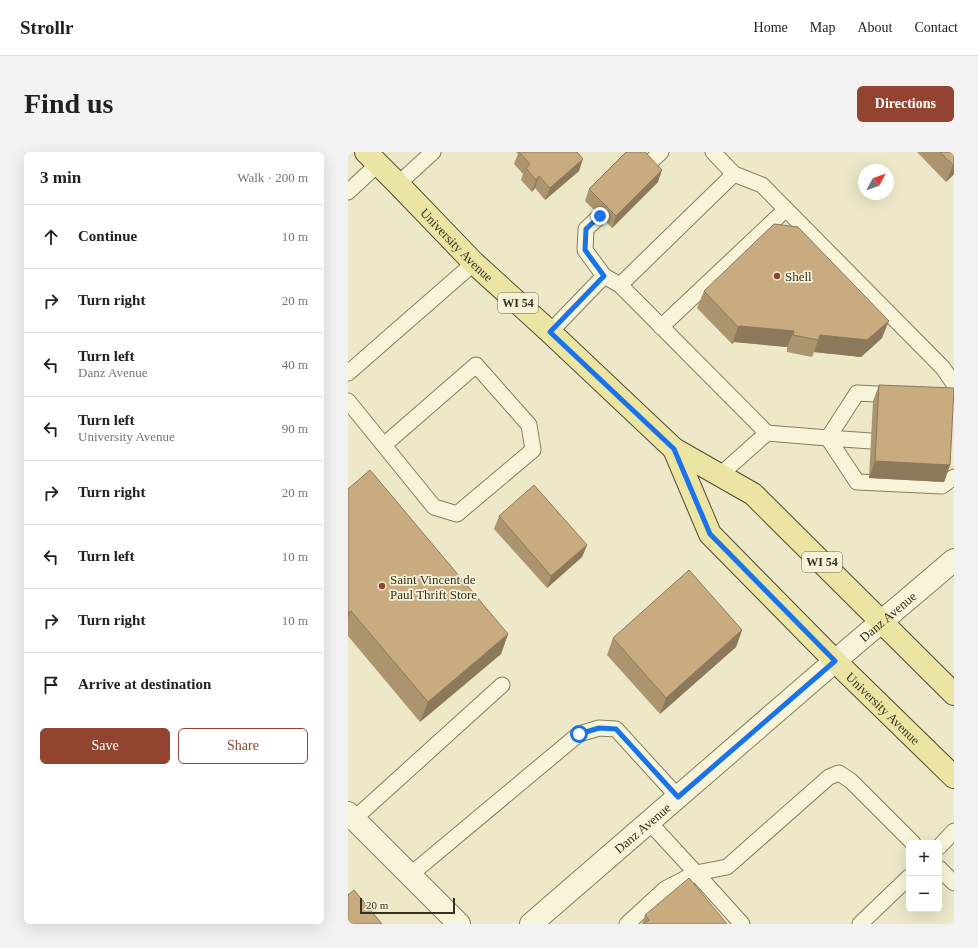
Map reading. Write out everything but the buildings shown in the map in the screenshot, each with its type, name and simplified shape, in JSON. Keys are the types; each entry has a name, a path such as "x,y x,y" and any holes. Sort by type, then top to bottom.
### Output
{"main road":[{"name":"University Avenue","path":"372,158 474,263 550,332 674,449 753,494 954,694"},
{"name":"University Avenue","path":"674,449 710,534 835,661 954,777"}],"street":[{"name":"Danz Avenue","path":"531,924 954,560"},
{"path":"351,816 459,924"}],"lane":[{"path":"398,184 433,152"},
{"path":"644,168 661,152"},
{"path":"713,152 734,174 762,185 785,210 943,368 954,384"},
{"path":"348,192 372,158"},
{"path":"620,285 734,174"},
{"path":"661,327 785,210"},
{"path":"600,216 586,229 585,250 604,276 620,285 767,433 871,441"},
{"path":"348,373 474,263"},
{"path":"550,332 604,276"},
{"path":"348,400 384,445 434,507 457,514 533,450 529,425 476,365 384,445"},
{"path":"828,438 858,393 910,395"},
{"path":"720,475 767,433"},
{"path":"828,438 857,482 942,486 954,477"},
{"path":"351,816 502,685"},
{"path":"410,875 579,734 599,728 616,729 678,797"},
{"path":"626,924 665,889 696,873 727,867 829,777 839,773 851,781 910,840"},
{"path":"649,822 742,924"},
{"path":"942,844 954,831"},
{"path":"942,871 954,883"},
{"path":"860,924 906,880"}],"place":[{"name":"Shell","path":"777,276"},
{"name":"Saint Vincent de Paul Thrift Store","path":"382,586"}],"route":[{"path":"579,734 599,728 616,729 678,797 835,661 710,534 674,449 550,332 604,276 585,250 586,229 600,216"}]}
